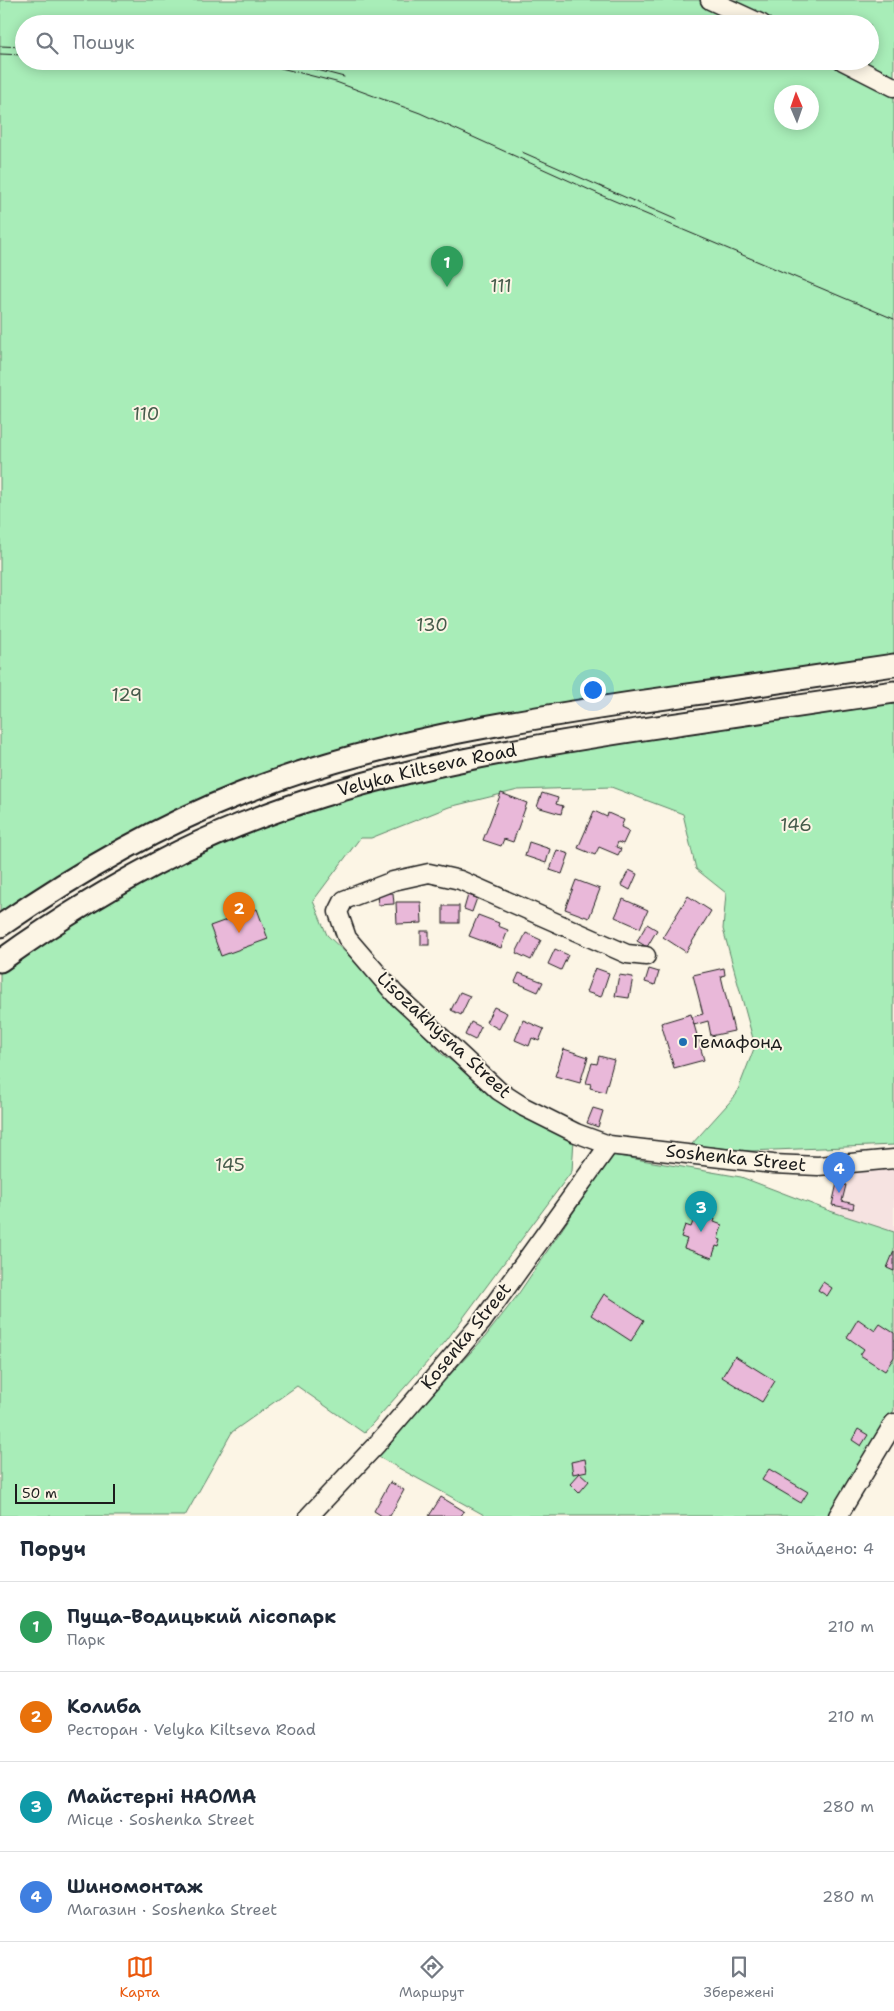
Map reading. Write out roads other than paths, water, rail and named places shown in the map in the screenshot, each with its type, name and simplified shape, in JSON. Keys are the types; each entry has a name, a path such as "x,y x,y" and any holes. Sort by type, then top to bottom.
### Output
{"main road":[{"name":"Velyka Kiltseva Road","path":"0,926 97,866 166,827 241,794 330,764 416,740 521,719 894,665"},
{"name":"Velyka Kiltseva Road","path":"0,961 28,940 179,852 277,811 338,792 424,768 526,746 894,692"}],"street":[{"path":"710,0 742,15"},
{"path":"861,70 894,87"},
{"name":"Lisozakhysna Street","path":"609,1145 576,1133 524,1107 499,1091 395,994 347,938 338,912 344,900 394,881 429,873 460,880 627,954 646,956"},
{"name":"Soshenka Street","path":"609,1145 773,1164 818,1166 894,1159"},
{"name":"Kosenka Street","path":"309,1516 377,1444 480,1323 609,1145"},
{"path":"838,1516 894,1423"}],"tram line":[{"path":"0,46 15,47"},
{"path":"0,54 15,55"},
{"path":"289,70 336,82 420,113 603,196 894,319"},
{"path":"317,70 344,77"},
{"path":"522,152 677,220"}],"place":[{"name":"Пуща-Водицький лісопарк","path":"447,287"},
{"name":"Колиба","path":"239,933"},
{"name":"Гемафонд","path":"683,1042"},
{"name":"Шиномонтаж","path":"839,1193"},
{"name":"Майстерні НАОМА","path":"701,1232"}],"park label":[{"name":"111","path":"501,286"},
{"name":"110","path":"146,414"},
{"name":"130","path":"432,625"},
{"name":"129","path":"127,695"},
{"name":"146","path":"796,825"},
{"name":"145","path":"230,1165"}]}
